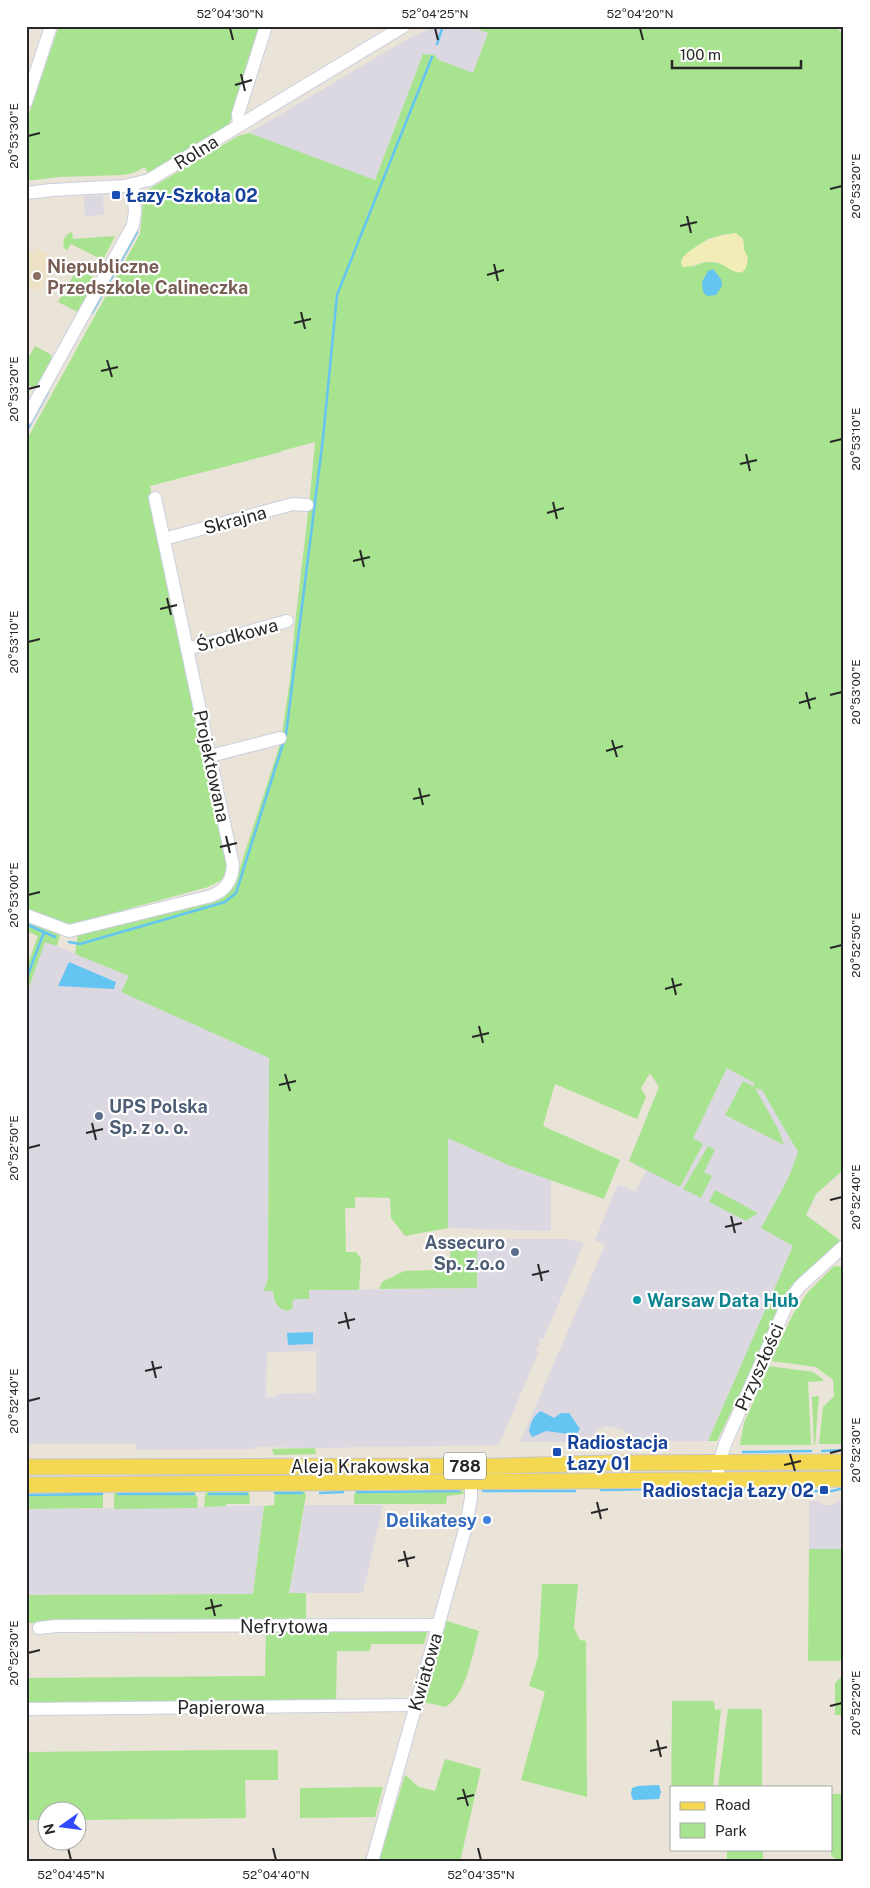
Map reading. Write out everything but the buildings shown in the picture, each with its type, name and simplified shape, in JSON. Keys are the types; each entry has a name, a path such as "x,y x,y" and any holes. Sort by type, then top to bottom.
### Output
{"main road":[{"name":"Aleja Krakowska","path":"26,1467 501,1466 609,1463 844,1462"},
{"name":"Aleja Krakowska","path":"26,1485 844,1479"}],"street":[{"path":"27,95 51,26"},
{"path":"239,125 238,114 266,26"},
{"name":"Rolna","path":"26,193 114,187 133,184 156,176 404,26"},
{"path":"26,419 133,225 135,212 133,184"},
{"name":"Projektowana","path":"26,915 69,931 211,896 226,887 232,874 233,865 155,498"},
{"name":"Skrajna","path":"164,539 293,504 306,505"},
{"name":"Środkowa","path":"188,648 287,621"},
{"path":"210,756 280,738"},
{"name":"Przyszłości","path":"717,1479 719,1463 737,1416 788,1302 800,1286 844,1246"},
{"name":"Kwiatowa","path":"372,1862 466,1526 472,1481"},
{"name":"Nefrytowa","path":"39,1628 66,1626 438,1625"},
{"name":"Papierowa","path":"26,1709 415,1706"}],"shaded area":[{"path":"435,26 469,26 488,33 473,73 439,60 434,55 423,54 375,181 249,133 404,41"},
{"path":"103,195 104,215 85,216 84,196"},
{"name":"Niepubliczne Przedszkole Calineczka","path":"26,214 29,215 28,252 33,254 36,248 57,258 39,292 26,286"},
{"path":"322,515 844,1169 816,1194 708,1441 631,1442 626,1432 607,1426 596,1432 591,1442 520,1442 605,1245 595,1240 617,1186 620,1185 635,1192 646,1171 629,1161 659,1087 621,1029 562,1033 523,1170 551,1180 551,1231 448,1228 448,1138 270,1058 268,1279 264,1291 477,1288 477,1239 567,1239 584,1243 544,1338 539,1339 539,1347 535,1351 539,1351 499,1445 136,1450 136,1444 26,1444 26,996 45,941 129,976 121,991 237,903 296,732","holes":["316,1351 316,1393 279,1394 274,1397 266,1397 267,1352"]},
{"path":"809,1501 817,1501 822,1505 832,1505 839,1501 844,1501 844,1549 809,1549"},
{"path":"305,1505 383,1505 363,1593 289,1593"},
{"path":"264,1506 254,1594 26,1595 26,1509"}],"green space":[{"path":"59,26 262,26 228,128 148,175 145,167 133,173 123,175 59,177 26,181 26,123"},
{"path":"469,26 836,26 844,37 844,1169 816,1194 806,1215 841,1241 792,1286 717,1441 708,1441 793,1246 761,1228 788,1179 798,1152 762,1090 755,1088 779,1131 784,1145 725,1115 743,1081 754,1087 754,1083 727,1068 693,1138 703,1144 680,1187 629,1161 659,1087 650,1073 641,1088 646,1097 637,1119 555,1084 543,1126 620,1160 604,1199 508,1165 448,1138 448,1228 405,1236 391,1218 390,1198 355,1197 355,1208 345,1208 346,1252 356,1252 361,1259 359,1290 309,1290 309,1299 295,1299 292,1301 293,1308 287,1311 276,1304 273,1291 264,1291 268,1278 269,1058 121,992 129,976 75,954 78,933 219,898 226,895 236,880 281,741 290,679 315,442 150,486 228,867 222,880 208,887 69,925 26,908 26,441 140,234 144,192 238,136 249,133 375,180 423,54 434,55 439,60 473,73 488,33","holes":["726,234 743,239 744,250 733,271 713,262 692,267 687,253 708,239"]},
{"path":"72,232 73,239 115,236 103,260 71,244 67,250 64,248 65,238"},
{"path":"77,269 93,277 94,282 78,312 58,302"},
{"path":"35,346 50,354 52,359 36,389 26,384 26,362"},
{"path":"26,921 60,935 57,946 45,942 26,996 26,969 38,936 26,931"},
{"path":"708,1146 715,1150 704,1172 712,1176 701,1198 683,1189"},
{"path":"715,1190 758,1213 746,1221 709,1202"},
{"path":"451,1239 477,1239 477,1288 379,1289 382,1282 404,1271 436,1270 447,1266 450,1261"},
{"path":"834,1266 844,1267 844,1444 819,1444 823,1407 834,1396 833,1380 816,1367 771,1361 793,1314 808,1292"},
{"path":"769,1366 813,1372 823,1379 823,1381 808,1382 811,1445 740,1445 744,1423"},
{"path":"819,1396 815,1445 814,1445 812,1397"},
{"path":"315,1448 316,1454 274,1455 272,1449"},
{"path":"249,1491 250,1504 226,1504 226,1506 204,1507 205,1494 207,1492"},
{"path":"275,1491 304,1491 306,1495 289,1593 306,1593 306,1621 26,1623 26,1595 253,1594 264,1506 274,1505"},
{"path":"463,1491 464,1494 447,1496 446,1504 354,1504 354,1494 356,1492"},
{"path":"194,1492 198,1499 197,1508 114,1509 114,1493"},
{"path":"103,1493 103,1508 26,1509 26,1494"},
{"path":"809,1549 844,1549 844,1661 808,1661"},
{"path":"542,1584 578,1584 574,1628 580,1640 586,1641 587,1797 521,1780 545,1692 529,1686 538,1657"},
{"path":"447,1621 479,1631 464,1683 453,1701 446,1707 423,1702"},
{"path":"424,1628 427,1632 424,1644 371,1644 370,1651 337,1651 336,1703 26,1705 26,1678 265,1676 266,1629"},
{"path":"844,1674 844,1715 835,1715 835,1683"},
{"path":"672,1701 714,1701 715,1710 721,1709 713,1786 671,1786"},
{"path":"728,1709 762,1709 762,1786 718,1786"},
{"path":"278,1750 278,1780 245,1780 246,1818 88,1820 88,1800 38,1800 38,1820 26,1820 26,1752"},
{"path":"445,1759 481,1769 460,1862 381,1862 379,1860 405,1775 419,1787 435,1791"},
{"path":"383,1787 375,1817 300,1818 300,1788"},
{"path":"832,1794 844,1794 844,1862 838,1862 831,1855"},
{"path":"727,1850 763,1850 763,1862 727,1862"}],"sand":[{"path":"736,233 743,239 744,249 748,258 744,271 739,273 713,261 683,267 681,263 682,258 700,244 714,238"}],"water":[{"path":"713,269 721,279 722,286 716,295 707,296 703,292 702,282 708,271"},
{"path":"69,962 116,982 114,989 58,986"},
{"path":"313,1332 313,1344 288,1345 287,1333"},
{"path":"541,1411 554,1418 561,1413 569,1413 580,1429 576,1435 546,1431 532,1437 529,1431 532,1422 534,1417"},
{"path":"659,1785 661,1792 659,1799 633,1800 632,1788"}],"waterway":[{"path":"437,44 443,26"},
{"path":"69,942 80,944 225,902 236,893 286,734 323,438 337,295 432,57"},
{"path":"92,313 137,232"},
{"path":"26,432 48,392"},
{"path":"26,924 55,937"},
{"path":"26,980 44,932"},
{"path":"822,1451 844,1450"},
{"path":"743,1452 811,1451"},
{"path":"776,1489 804,1488 809,1491 832,1491 844,1488"},
{"path":"601,1490 659,1489"},
{"path":"697,1489 756,1489"},
{"path":"357,1492 459,1491"},
{"path":"483,1491 575,1491"},
{"path":"320,1493 343,1492"},
{"path":"275,1493 302,1493"},
{"path":"26,1495 102,1494"},
{"path":"118,1494 194,1494"},
{"path":"209,1494 247,1494"}],"place":[{"name":"Łazy-Szkoła 02","path":"116,195"},
{"name":"Niepubliczne Przedszkole Calineczka","path":"37,276"},
{"name":"UPS Polska Sp. z o. o.","path":"99,1116"},
{"name":"Assecuro Sp. z.o.o","path":"515,1252"},
{"name":"Warsaw Data Hub","path":"637,1300"},
{"name":"Radiostacja Łazy 01","path":"557,1452"},
{"name":"Radiostacja Łazy 02","path":"824,1490"},
{"name":"Delikatesy","path":"487,1520"}]}
